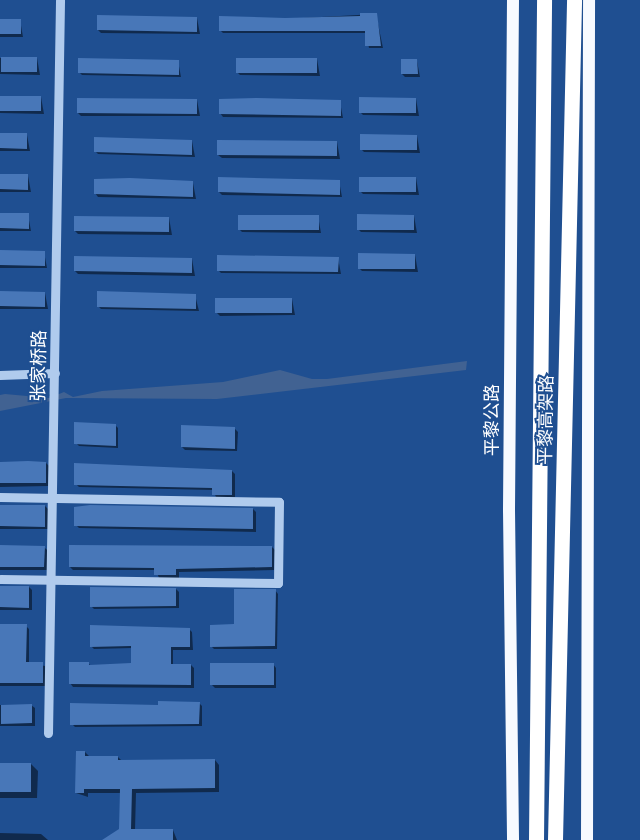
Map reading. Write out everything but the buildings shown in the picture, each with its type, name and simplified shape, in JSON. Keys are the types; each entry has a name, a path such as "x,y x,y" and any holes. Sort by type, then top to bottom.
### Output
{"highway":[{"name":"平黎高架路","path":"536,840 544,0"},
{"name":"平黎高架路","path":"555,840 574,0"}],"main road":[{"name":"平黎公路","path":"512,0 508,510 513,840"},
{"path":"587,840 589,0"}],"street":[{"name":"张家桥路","path":"48,733 60,0"},
{"path":"0,376 55,373"},
{"path":"0,497 279,502 278,584 0,579"}],"water":[{"path":"467,361 466,370 217,399 66,398 0,411 0,395 5,394 49,398 64,392 73,397 102,391 223,382 280,370 312,379 327,379"}]}
